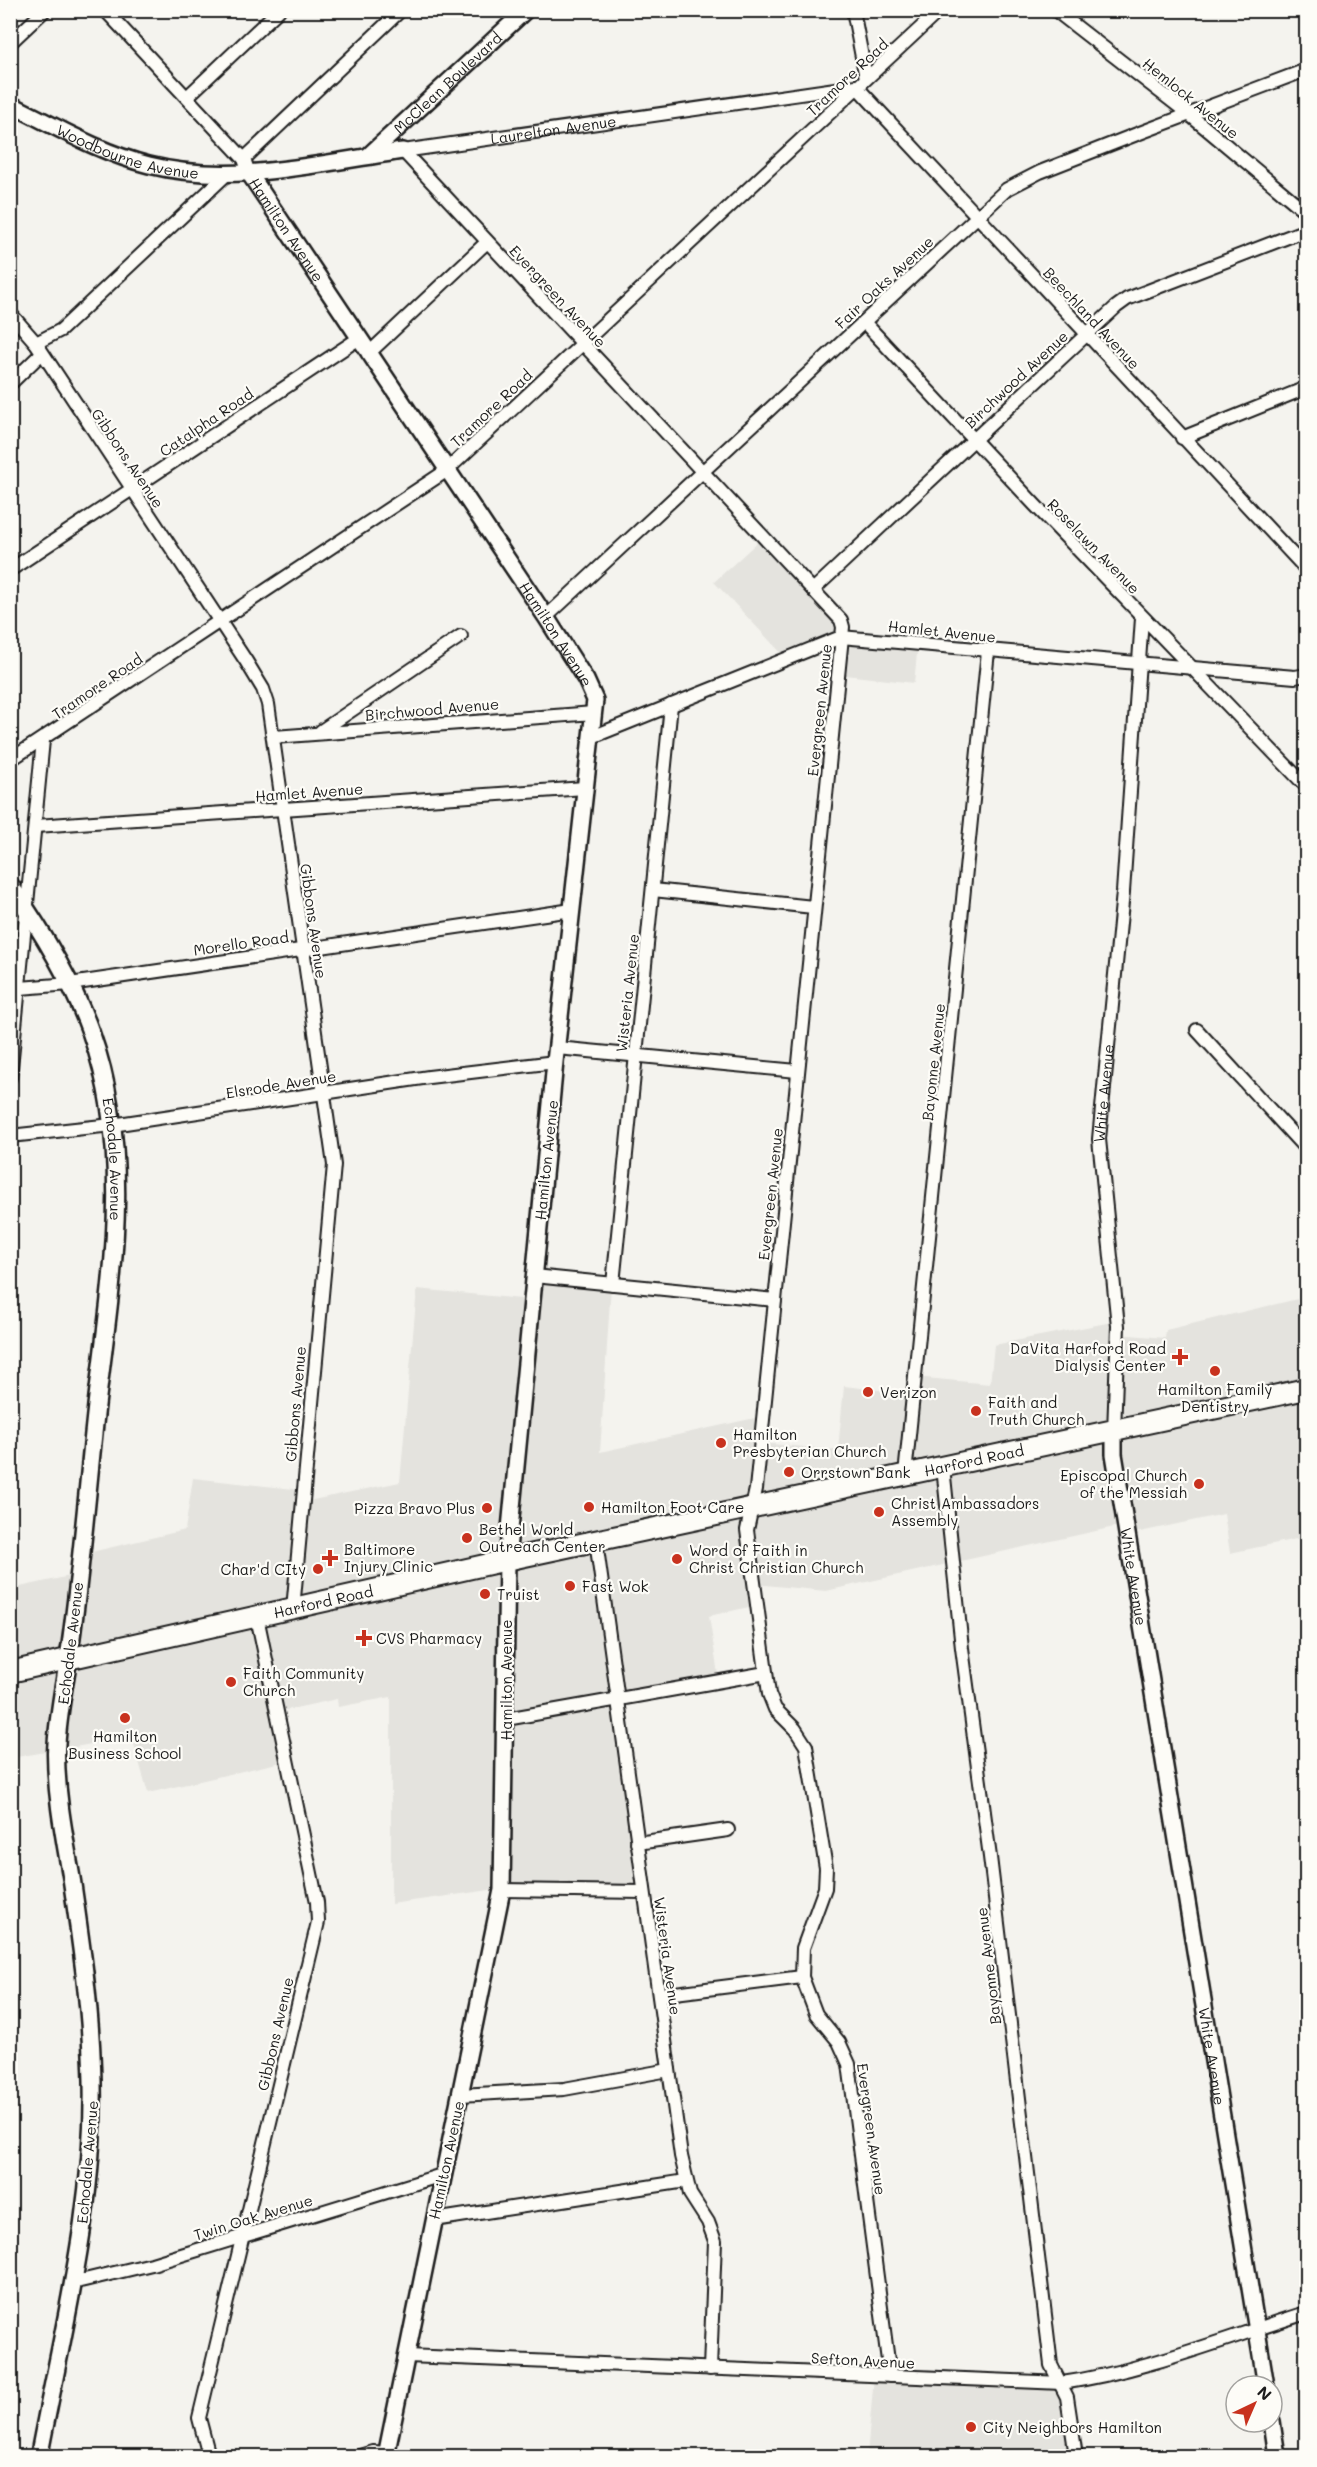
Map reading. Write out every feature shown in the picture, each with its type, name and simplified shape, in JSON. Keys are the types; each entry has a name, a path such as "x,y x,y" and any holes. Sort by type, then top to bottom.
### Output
{"main road":[{"name":"Echodale Avenue","path":"10,885 28,910 70,984 90,1032 102,1071 112,1125 117,1181 115,1258 56,1755 64,1832 88,1995 93,2100 87,2195 39,2457"},
{"name":"Harford Road","path":"10,1672 507,1560 1114,1431 1306,1393"}],"street":[{"path":"10,43 45,10"},
{"name":"Hamilton Avenue","path":"105,10 187,97 246,166 592,691 594,713 592,736 556,1055 507,1560 502,1890 386,2455"},
{"path":"187,97 279,10"},
{"path":"246,166 401,10"},
{"name":"McClean Boulevard","path":"368,156 526,10"},
{"path":"854,10 861,82"},
{"name":"Tramore Road","path":"10,760 446,471 940,10"},
{"name":"Hemlock Avenue","path":"1055,10 1190,115 1306,212"},
{"name":"Fair Oaks Avenue","path":"546,618 977,216 1019,182 1306,70"},
{"name":"Laurelton Avenue","path":"246,166 368,156 861,82"},
{"name":"Beechland Avenue","path":"861,82 977,216 1306,569"},
{"name":"Woodbourne Avenue","path":"10,104 128,159 151,166 226,174 246,166"},
{"name":"Evergreen Avenue","path":"403,151 841,620 842,637 756,1489 747,1530 769,1694 775,1709 795,1729 806,1746 826,1868 825,1888 803,1948 802,1977 816,2014 838,2042 849,2064 890,2376"},
{"path":"10,384 39,349 226,174"},
{"name":"Birchwood Avenue","path":"813,590 1086,334 1127,299 1306,230"},
{"path":"368,354 487,242"},
{"name":"Gibbons Avenue","path":"10,313 39,349 263,689 274,737 302,950 324,1092 333,1176 301,1502 293,1609"},
{"name":"Roselawn Avenue","path":"864,322 1142,618 1306,786"},
{"name":"Catalpha Road","path":"10,570 358,339"},
{"path":"1182,438 1306,388"},
{"name":"White Avenue","path":"1142,618 1124,882 1100,1139 1118,1326 1114,1454 1264,2374"},
{"path":"321,731 461,636"},
{"name":"Hamlet Avenue","path":"592,736 842,637 1194,669 1295,677 1306,675"},
{"name":"Bayonne Avenue","path":"905,1475 988,651"},
{"name":"Wisteria Avenue","path":"613,1284 671,705"},
{"name":"Birchwood Avenue","path":"274,737 321,731 431,726 514,717 594,713"},
{"path":"10,1078 43,740"},
{"name":"Hamlet Avenue","path":"36,826 585,788"},
{"path":"653,890 813,907"},
{"name":"Morello Road","path":"20,988 70,984 572,909"},
{"path":"1197,1030 1306,1149"},
{"name":"Elsrode Avenue","path":"10,1136 112,1125 556,1055 636,1057 797,1071"},
{"path":"534,1276 775,1300"},
{"name":"Bayonne Avenue","path":"943,1467 963,1659 990,1857 1052,2365 1054,2374 1062,2383 1067,2397 1076,2457"},
{"name":"Wisteria Avenue","path":"596,1541 686,2181 690,2194 708,2222 716,2253 710,2369"},
{"name":"Gibbons Avenue","path":"209,2457 199,2418 315,1933 318,1911 257,1617"},
{"path":"506,1719 766,1673"},
{"path":"637,1843 728,1830"},
{"path":"502,1890 644,1892"},
{"path":"659,1995 802,1977"},
{"path":"460,2095 564,2089 669,2070"},
{"name":"Twin Oak Avenue","path":"72,2283 152,2264 442,2175"},
{"path":"434,2220 686,2181"},
{"name":"Sefton Avenue","path":"407,2355 1062,2383 1082,2380 1180,2354 1306,2313"},
{"path":"1274,2434 1277,2457"},
{"path":"360,2457 373,2452 386,2455"}],"shaded area":[{"path":"763,537 858,639 918,644 914,683 837,674 841,641 788,660 714,582"},
{"path":"535,1276 611,1285 600,1452 764,1416 761,1443 838,1450 844,1386 913,1394 915,1377 990,1384 994,1345 1117,1321 1118,1334 1165,1338 1166,1330 1306,1297 1306,1537 1230,1553 1224,1514 1126,1535 1123,1525 826,1591 755,1584 758,1605 709,1616 719,1681 617,1698 645,1898 503,1898 504,1888 391,1904 391,1697 338,1707 337,1699 277,1712 286,1761 148,1793 132,1737 11,1758 11,1594 19,1594 20,1587 79,1574 83,1554 185,1530 193,1478 303,1490 303,1502 400,1482 417,1289 532,1300"},
{"name":"City Neighbors Hamilton","path":"874,2376 1062,2383 1076,2456 867,2456"}],"place":[{"name":"DaVita Harford Road Dialysis Center","path":"1180,1357"},
{"name":"Hamilton Family Dentistry","path":"1215,1371"},
{"name":"Verizon","path":"868,1392"},
{"name":"Faith and Truth Church","path":"976,1411"},
{"name":"Hamilton Presbyterian Church","path":"721,1443"},
{"name":"Orrstown Bank","path":"789,1472"},
{"name":"Episcopal Church of the Messiah","path":"1199,1484"},
{"name":"Hamilton Foot Care","path":"589,1507"},
{"name":"Pizza Bravo Plus","path":"487,1508"},
{"name":"Christ Ambassadors Assembly","path":"879,1512"},
{"name":"Bethel World Outreach Center","path":"467,1538"},
{"name":"Baltimore Injury Clinic","path":"330,1558"},
{"name":"Word of Faith in Christ Christian Church","path":"677,1559"},
{"name":"Char'd CIty","path":"318,1569"},
{"name":"Fast Wok","path":"570,1586"},
{"name":"Truist","path":"485,1594"},
{"name":"CVS Pharmacy","path":"364,1638"},
{"name":"Faith Community Church","path":"231,1682"},
{"name":"Hamilton Business School","path":"125,1718"},
{"name":"City Neighbors Hamilton","path":"971,2427"}]}
